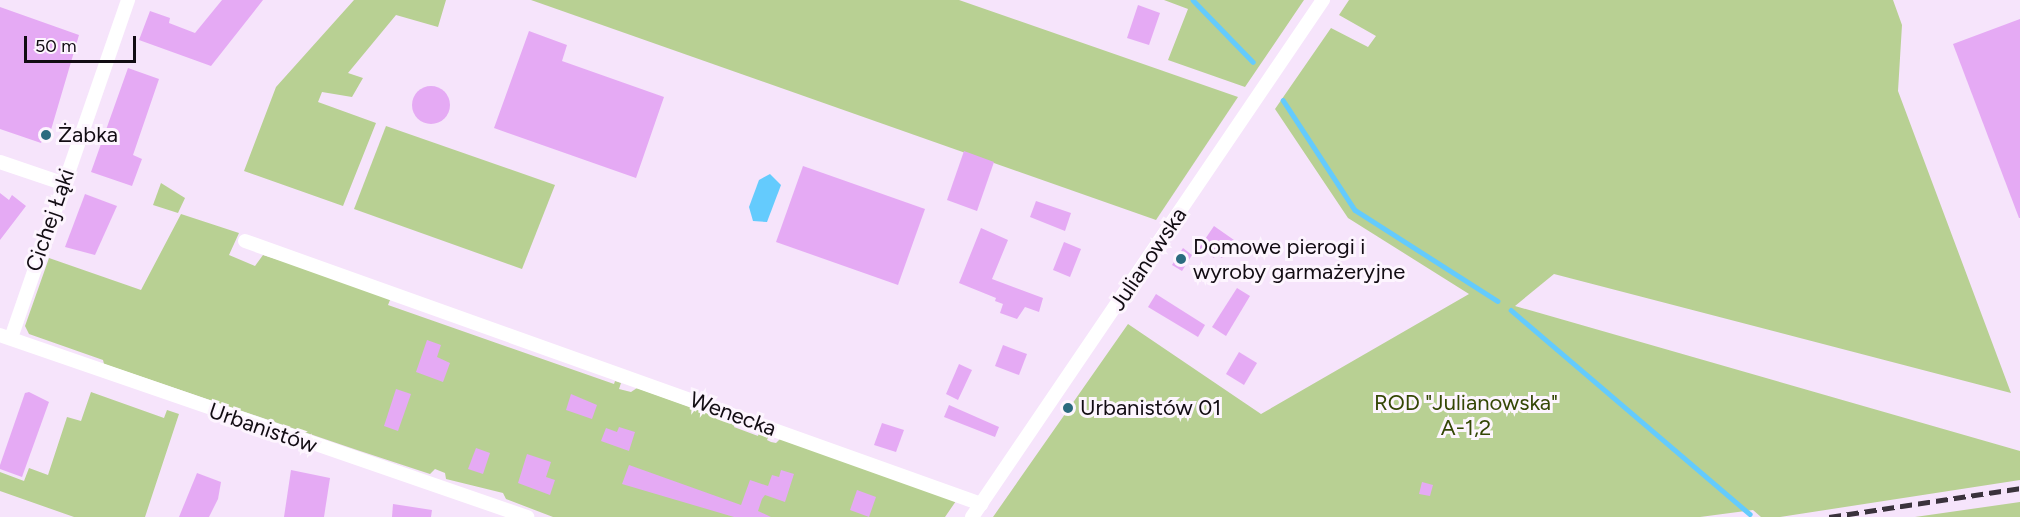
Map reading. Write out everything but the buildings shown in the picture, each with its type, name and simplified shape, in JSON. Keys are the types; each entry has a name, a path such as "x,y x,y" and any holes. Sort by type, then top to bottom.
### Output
{"street":[{"name":"Cichej Łąki","path":"5,336 128,0"},
{"name":"Julianowska","path":"972,517 1323,0"},
{"path":"0,162 62,183"},
{"name":"Wenecka","path":"245,241 484,324 981,504"},
{"name":"Urbanistów","path":"5,336 527,517"}],"green space":[{"path":"354,0 446,0 438,27 396,15 348,73 363,78 352,97 322,92 318,102 376,123 343,206 244,171 276,87"},
{"path":"531,0 959,0 1238,97 1156,220"},
{"path":"1164,0 1304,0 1245,87 1168,60 1188,9"},
{"name":"ROD \"Julianowska\" A-1,2","path":"1349,0 1893,0 1902,25 1898,91 2011,393 1554,274 1515,306 2020,451 2020,480 1780,517 1761,517 1753,510 1700,517 993,517 1128,324 1261,414 1469,294 1348,218 1275,109 1331,28 1368,47 1376,36 1339,15"},
{"path":"386,126 555,185 522,269 354,209"},
{"path":"161,183 185,198 178,213 153,205"},
{"path":"181,214 239,233 229,255 255,266 263,255 392,295 388,305 614,384 615,381 621,383 619,389 631,392 637,388 735,423 734,427 758,436 759,432 769,435 767,440 771,442 776,443 780,439 956,501 945,517 553,517 506,499 503,493 446,479 445,473 435,469 430,474 357,450 104,364 103,360 29,334 25,326 49,258 141,290"},
{"path":"91,392 164,418 167,410 179,414 145,517 74,517 0,491 0,472 24,481 29,468 48,475 67,417 81,421"},
{"path":"2020,502 2020,517 1915,517"}],"water":[{"path":"770,174 781,185 767,222 753,221 749,207 759,180"}],"waterway":[{"path":"1193,0 1253,62"},
{"path":"1283,100 1355,210 1498,301"},
{"path":"1511,310 1750,514"}],"railway":[{"path":"1829,517 2020,488"}],"place":[{"name":"Żabka","path":"46,135"},
{"name":"Domowe pierogi i wyroby garmażeryjne","path":"1181,259"},
{"name":"Urbanistów 01","path":"1068,408"}]}
